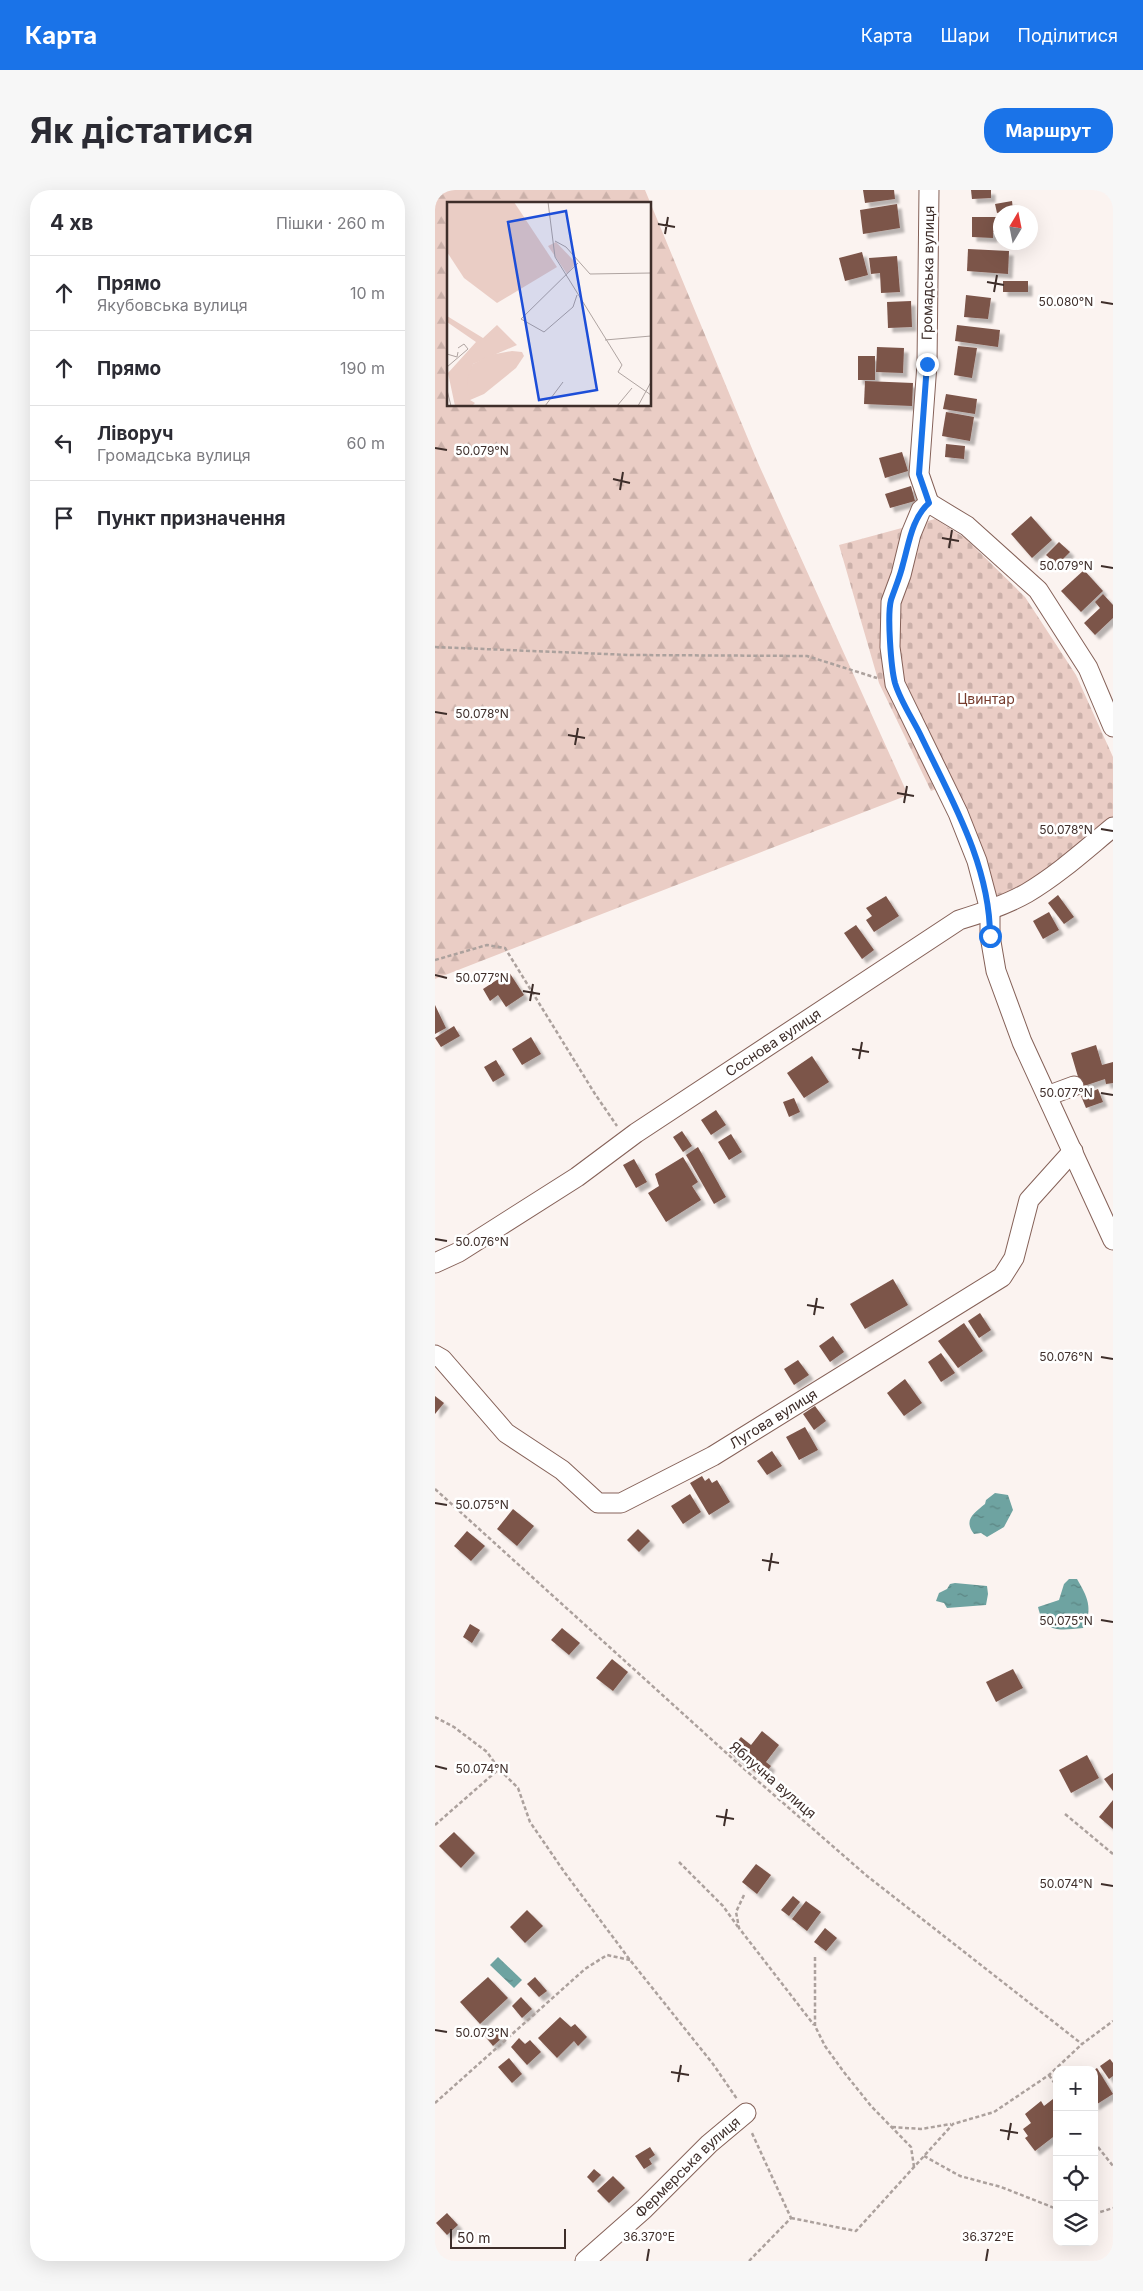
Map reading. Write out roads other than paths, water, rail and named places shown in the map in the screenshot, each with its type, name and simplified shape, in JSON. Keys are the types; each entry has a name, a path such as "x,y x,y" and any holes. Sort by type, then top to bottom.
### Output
{"street":[{"name":"Громадська вулиця","path":"929,190 927,364 919,474 929,503"},
{"path":"1113,727 1087,668 1038,590 967,526 929,503 921,510 911,534 901,575 891,602 890,647 895,684 957,813 977,861 990,910 990,936 997,971 1022,1042 1113,1240"},
{"name":"Соснова вулиця","path":"435,1263 459,1252 577,1177 634,1135 959,920 990,910 1026,894 1064,869 1113,827"},
{"path":"1047,1096 1074,1086"},
{"name":"Лугова вулиця","path":"435,1355 442,1359 506,1433 562,1470 598,1503 621,1503 713,1456 1002,1277 1014,1258 1029,1200 1073,1151"},
{"name":"Фермерська вулиця","path":"585,2261 644,2209 709,2144 745,2113"}],"water":[{"path":"995,1493 1008,1495 1013,1510 1004,1527 987,1537 981,1533 974,1534 970,1525 971,1517"},
{"path":"1069,1579 1077,1579 1084,1591 1089,1609 1088,1615 1083,1628 1054,1628 1044,1622 1038,1607 1059,1600 1064,1584"},
{"path":"950,1584 987,1586 986,1605 947,1608 944,1603 936,1601 939,1593 947,1589"},
{"path":"498,1957 522,1980 514,1988 490,1965"}],"park label":[{"name":"Цвинтар","path":"986,699"}]}
